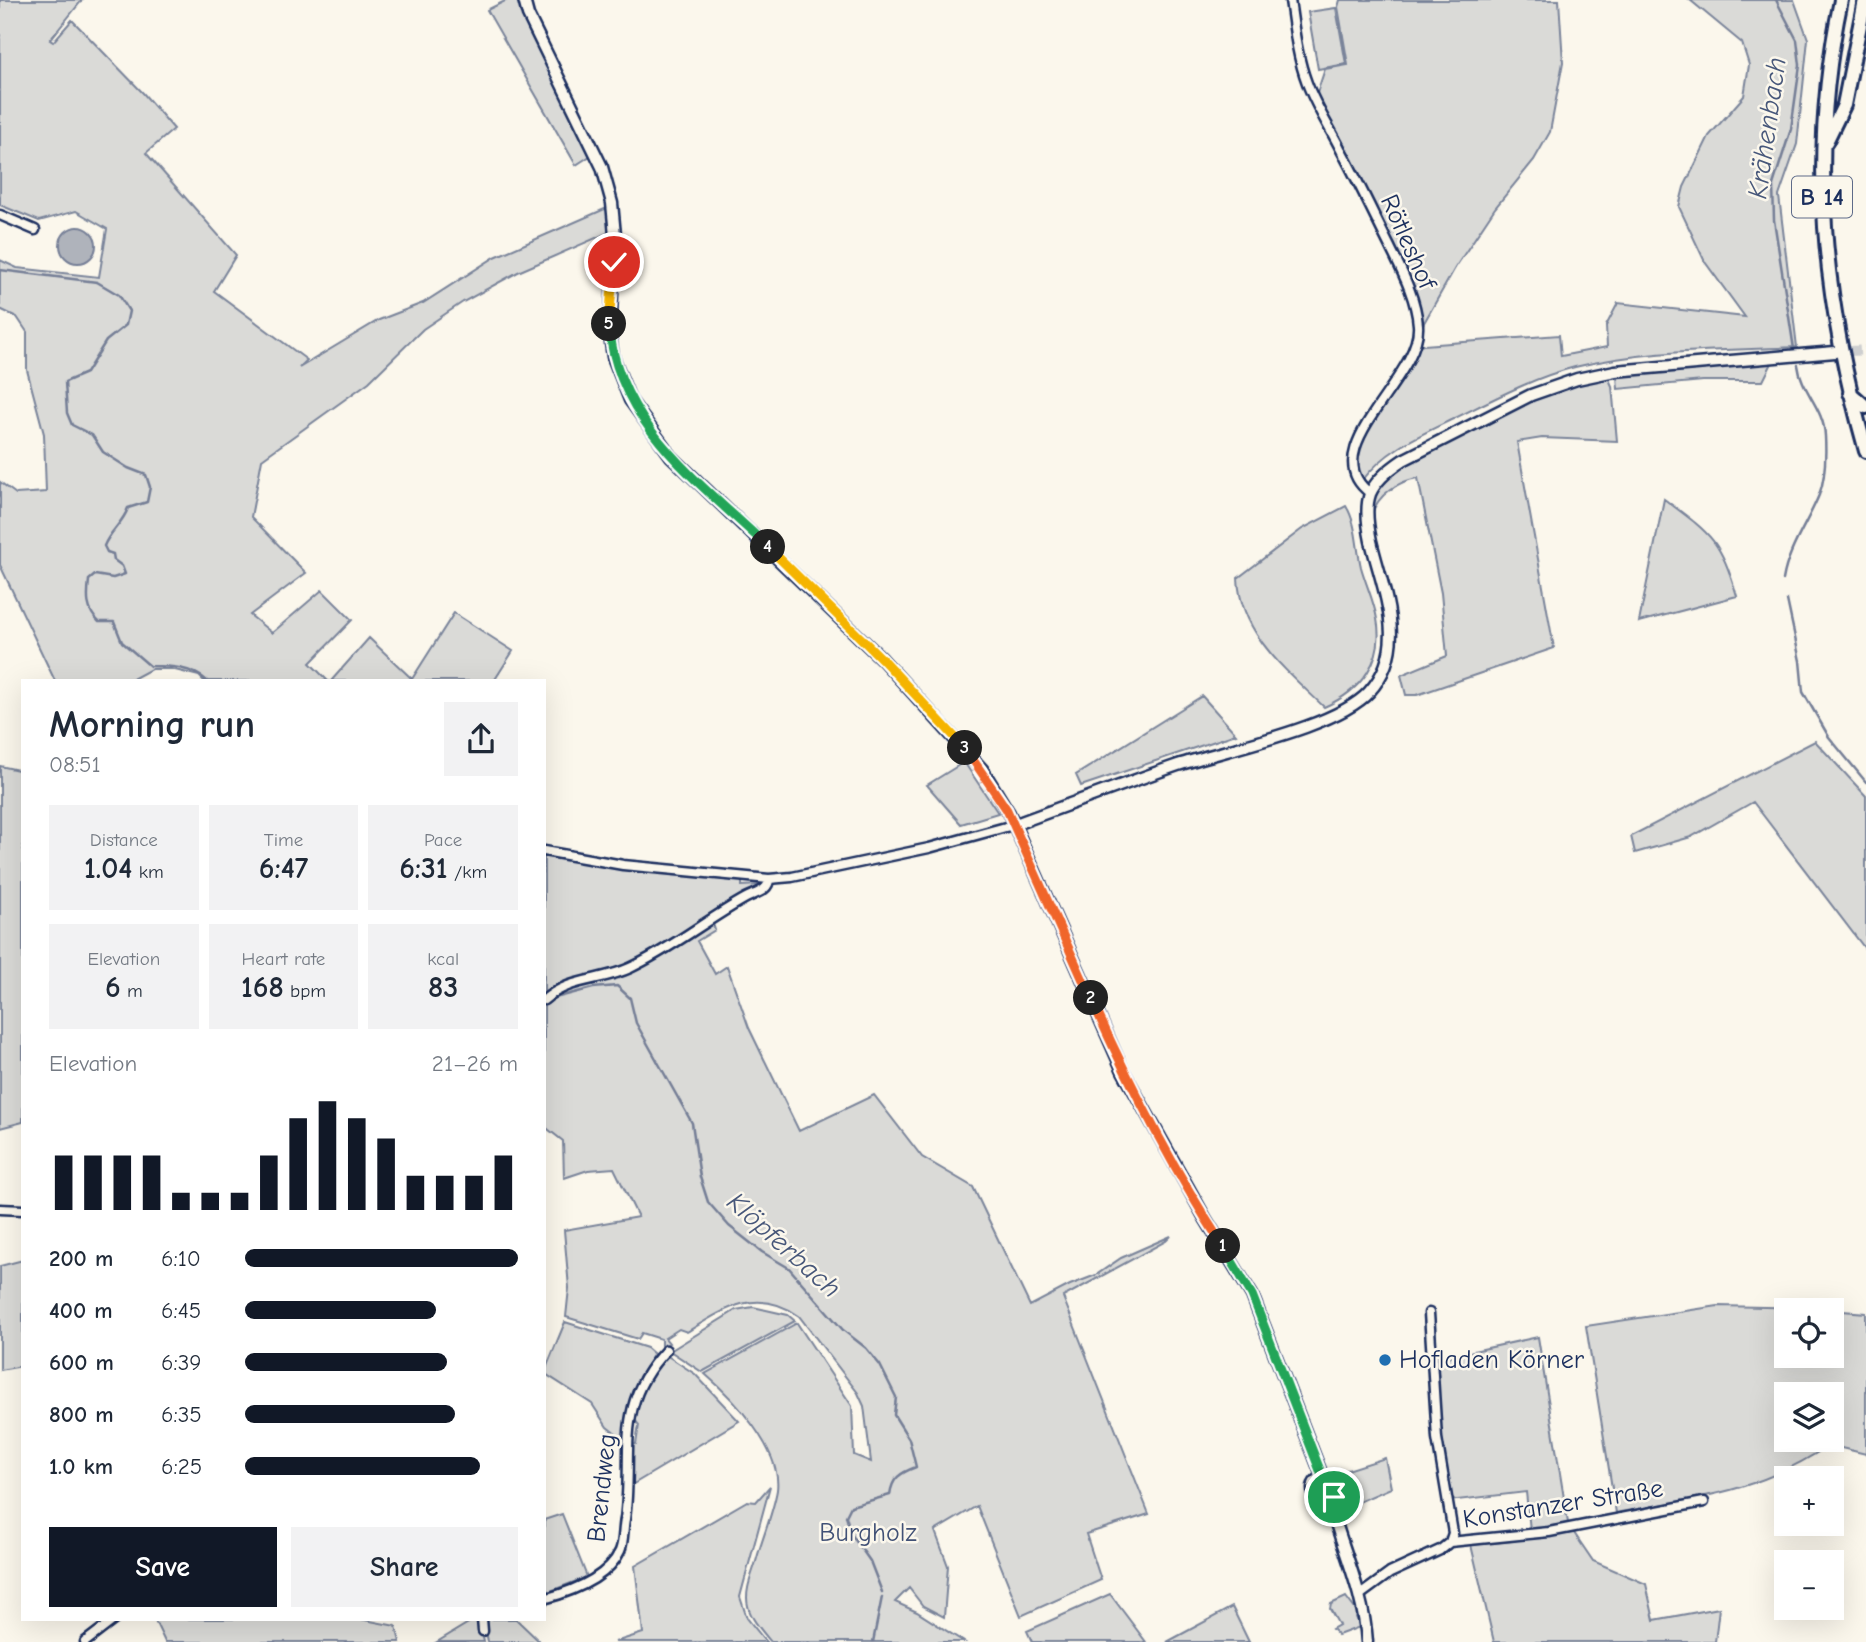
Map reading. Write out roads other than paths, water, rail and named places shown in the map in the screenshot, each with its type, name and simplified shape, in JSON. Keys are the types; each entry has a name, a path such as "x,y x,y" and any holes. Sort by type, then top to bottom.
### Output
{"main road":[{"name":"B 14","path":"1841,0 1835,28 1822,148 1824,220 1830,288 1849,393"},
{"name":"B 14","path":"1822,148 1844,105 1865,0"},
{"path":"1849,393 1866,407"},
{"path":"1849,393 1866,451"}],"street":[{"path":"524,0 528,15 602,167 615,216 610,336 613,357 630,400 671,456 806,584 972,756 1007,810 1123,1071 1205,1218 1252,1295 1323,1478"},
{"name":"Rötleshof","path":"1290,0 1307,83 1402,271 1418,323 1417,342 1409,363 1370,416 1358,441 1356,474 1362,487 1370,493"},
{"path":"0,215 35,230"},
{"path":"546,851 622,865 769,879 792,877 929,848 1013,825 1162,771 1332,717 1368,693 1389,659 1393,634 1367,514 1370,493 1388,471 1403,460 1531,395 1577,379 1615,371 1835,352"},
{"path":"546,998 568,985 626,970 655,955 714,916 765,889 769,879"},
{"path":"0,1209 21,1210"},
{"path":"1429,1313 1437,1438 1452,1533 1450,1542"},
{"name":"Brendweg","path":"546,1598 566,1593 587,1582 605,1569 620,1551 626,1509 628,1430 642,1379 666,1350"},
{"path":"1323,1478 1332,1480 1337,1488 1334,1497 1329,1500 1320,1500 1314,1492 1315,1483 1323,1478"},
{"path":"1329,1500 1340,1542 1366,1617 1367,1642"},
{"name":"Konstanzer Straße","path":"1360,1595 1390,1573 1440,1550 1450,1542 1549,1532 1704,1502"},
{"path":"85,1642 112,1621"},
{"path":"482,1621 483,1631"}],"waterway":[{"name":"Krähenbach","path":"1776,0 1797,40 1800,65 1791,129 1773,185 1774,220 1794,349"},
{"name":"Klöpferbach","path":"0,270 97,282 119,295 129,311 126,325 106,341 86,373 65,382 67,413 72,425 92,435 103,452 128,468 146,475 150,487 147,502 128,508 104,546 107,552 113,554 114,560 122,566 125,574 113,578 95,575 89,580 88,603 99,622 114,622 122,642 150,666 188,670 205,679"},
{"name":"Krähenbach","path":"1783,580 1793,547 1819,495 1825,466 1824,426 1803,383 1798,365"},
{"name":"Krähenbach","path":"1787,600 1800,661 1803,692 1829,737 1866,782"},
{"name":"Klöpferbach","path":"551,999 593,988 617,986 630,998 636,1023 692,1123 700,1177 708,1202 729,1226 762,1252 789,1268 843,1330 866,1348 880,1365 896,1397 894,1415 909,1439 916,1467 898,1477 890,1495 851,1506 846,1516 851,1534 870,1561 882,1592"},
{"name":"Klöpferbach","path":"873,1642 882,1597"}],"tunnel":[{"path":"1835,352 1866,350"}],"place":[{"name":"Hofladen Körner","path":"1385,1360"}],"park label":[{"name":"Burgholz","path":"868,1533"}]}
